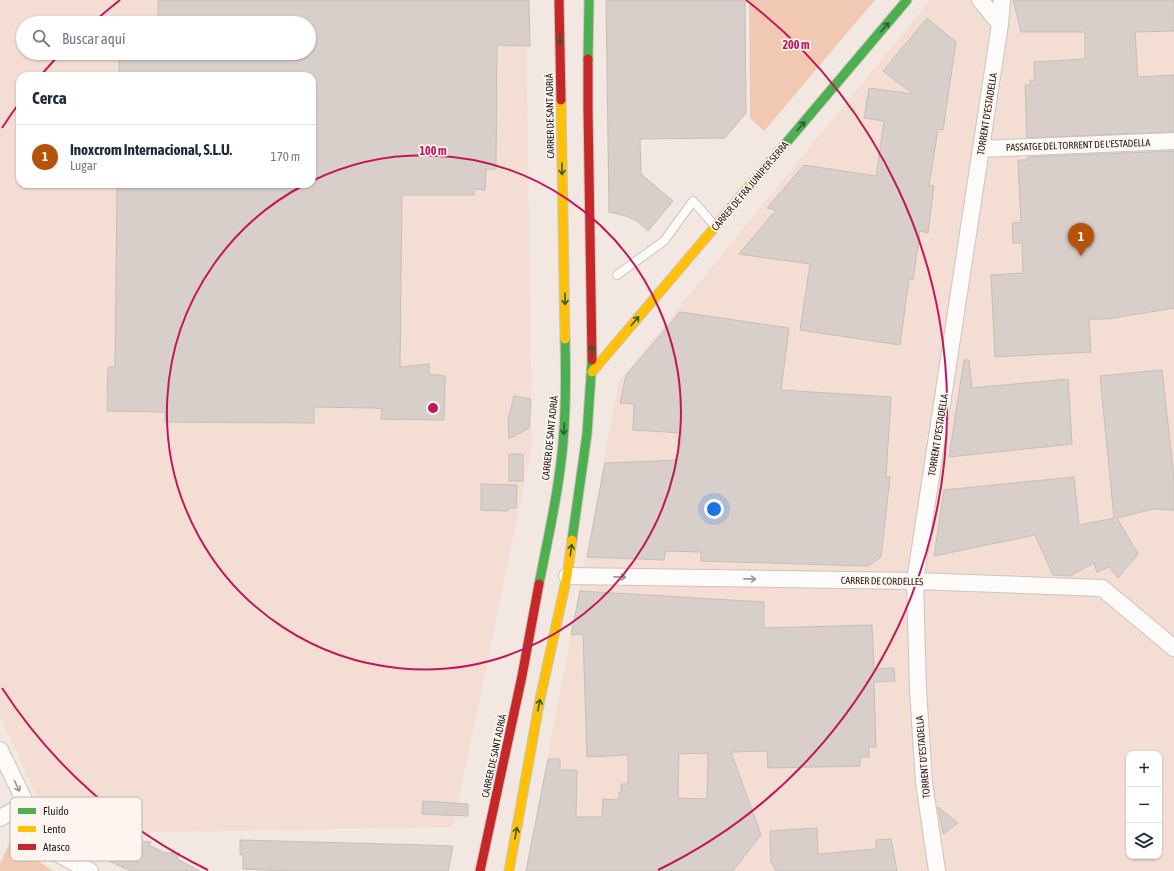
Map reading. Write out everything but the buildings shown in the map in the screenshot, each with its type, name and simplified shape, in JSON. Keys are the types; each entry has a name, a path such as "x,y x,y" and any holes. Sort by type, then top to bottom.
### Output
{"street":[{"name":"CARRER DE SANT ADRIÀ","path":"480,871 522,676 554,506 563,444 566,389 559,0"},
{"path":"508,871 540,699 567,576 587,434 592,372 588,109 589,0"},
{"name":"CARRER DE FRA JUNÍPER SERRA","path":"592,372 907,0"},
{"path":"980,0 1000,24"},
{"name":"TORRENT D'ESTADELLA","path":"937,871 924,775 918,690 915,582 982,149 1000,24 1002,0"},
{"name":"PASSATGE DEL TORRENT DE L'ESTADELLA","path":"982,149 1174,141"},
{"name":"CARRER DE CORDELLES","path":"567,576 915,582 1102,588 1174,648"},
{"path":"0,750 23,797"},
{"path":"0,818 10,813"},
{"path":"71,861 90,871"}],"lane":[{"path":"617,275 664,241 693,201 716,226"}],"shaded area":[{"path":"0,0 526,0 532,447 453,827 142,832 142,797 38,797 0,717"},
{"path":"749,0 875,0 764,131 750,118"},
{"path":"930,0 1174,0 1174,871 525,871 541,794 619,381"},
{"path":"10,841 10,861 38,861 53,871 0,871 0,864"}],"traffic: fast":[{"path":"588,59 589,0"},
{"path":"770,162 907,0"},
{"path":"539,584 553,514 561,461 566,378 565,339"},
{"path":"572,540 587,434 592,360"}],"traffic: slow":[{"path":"561,100 565,339"},
{"path":"592,372 770,162"},
{"path":"509,871 540,699 567,576 572,540"}],"traffic: jam":[{"path":"559,0 561,100"},
{"path":"588,59 592,360"},
{"path":"480,871 522,676 539,584"}],"place":[{"name":"Inoxcrom Internacional, S.L.U.","path":"1081,256"}]}
